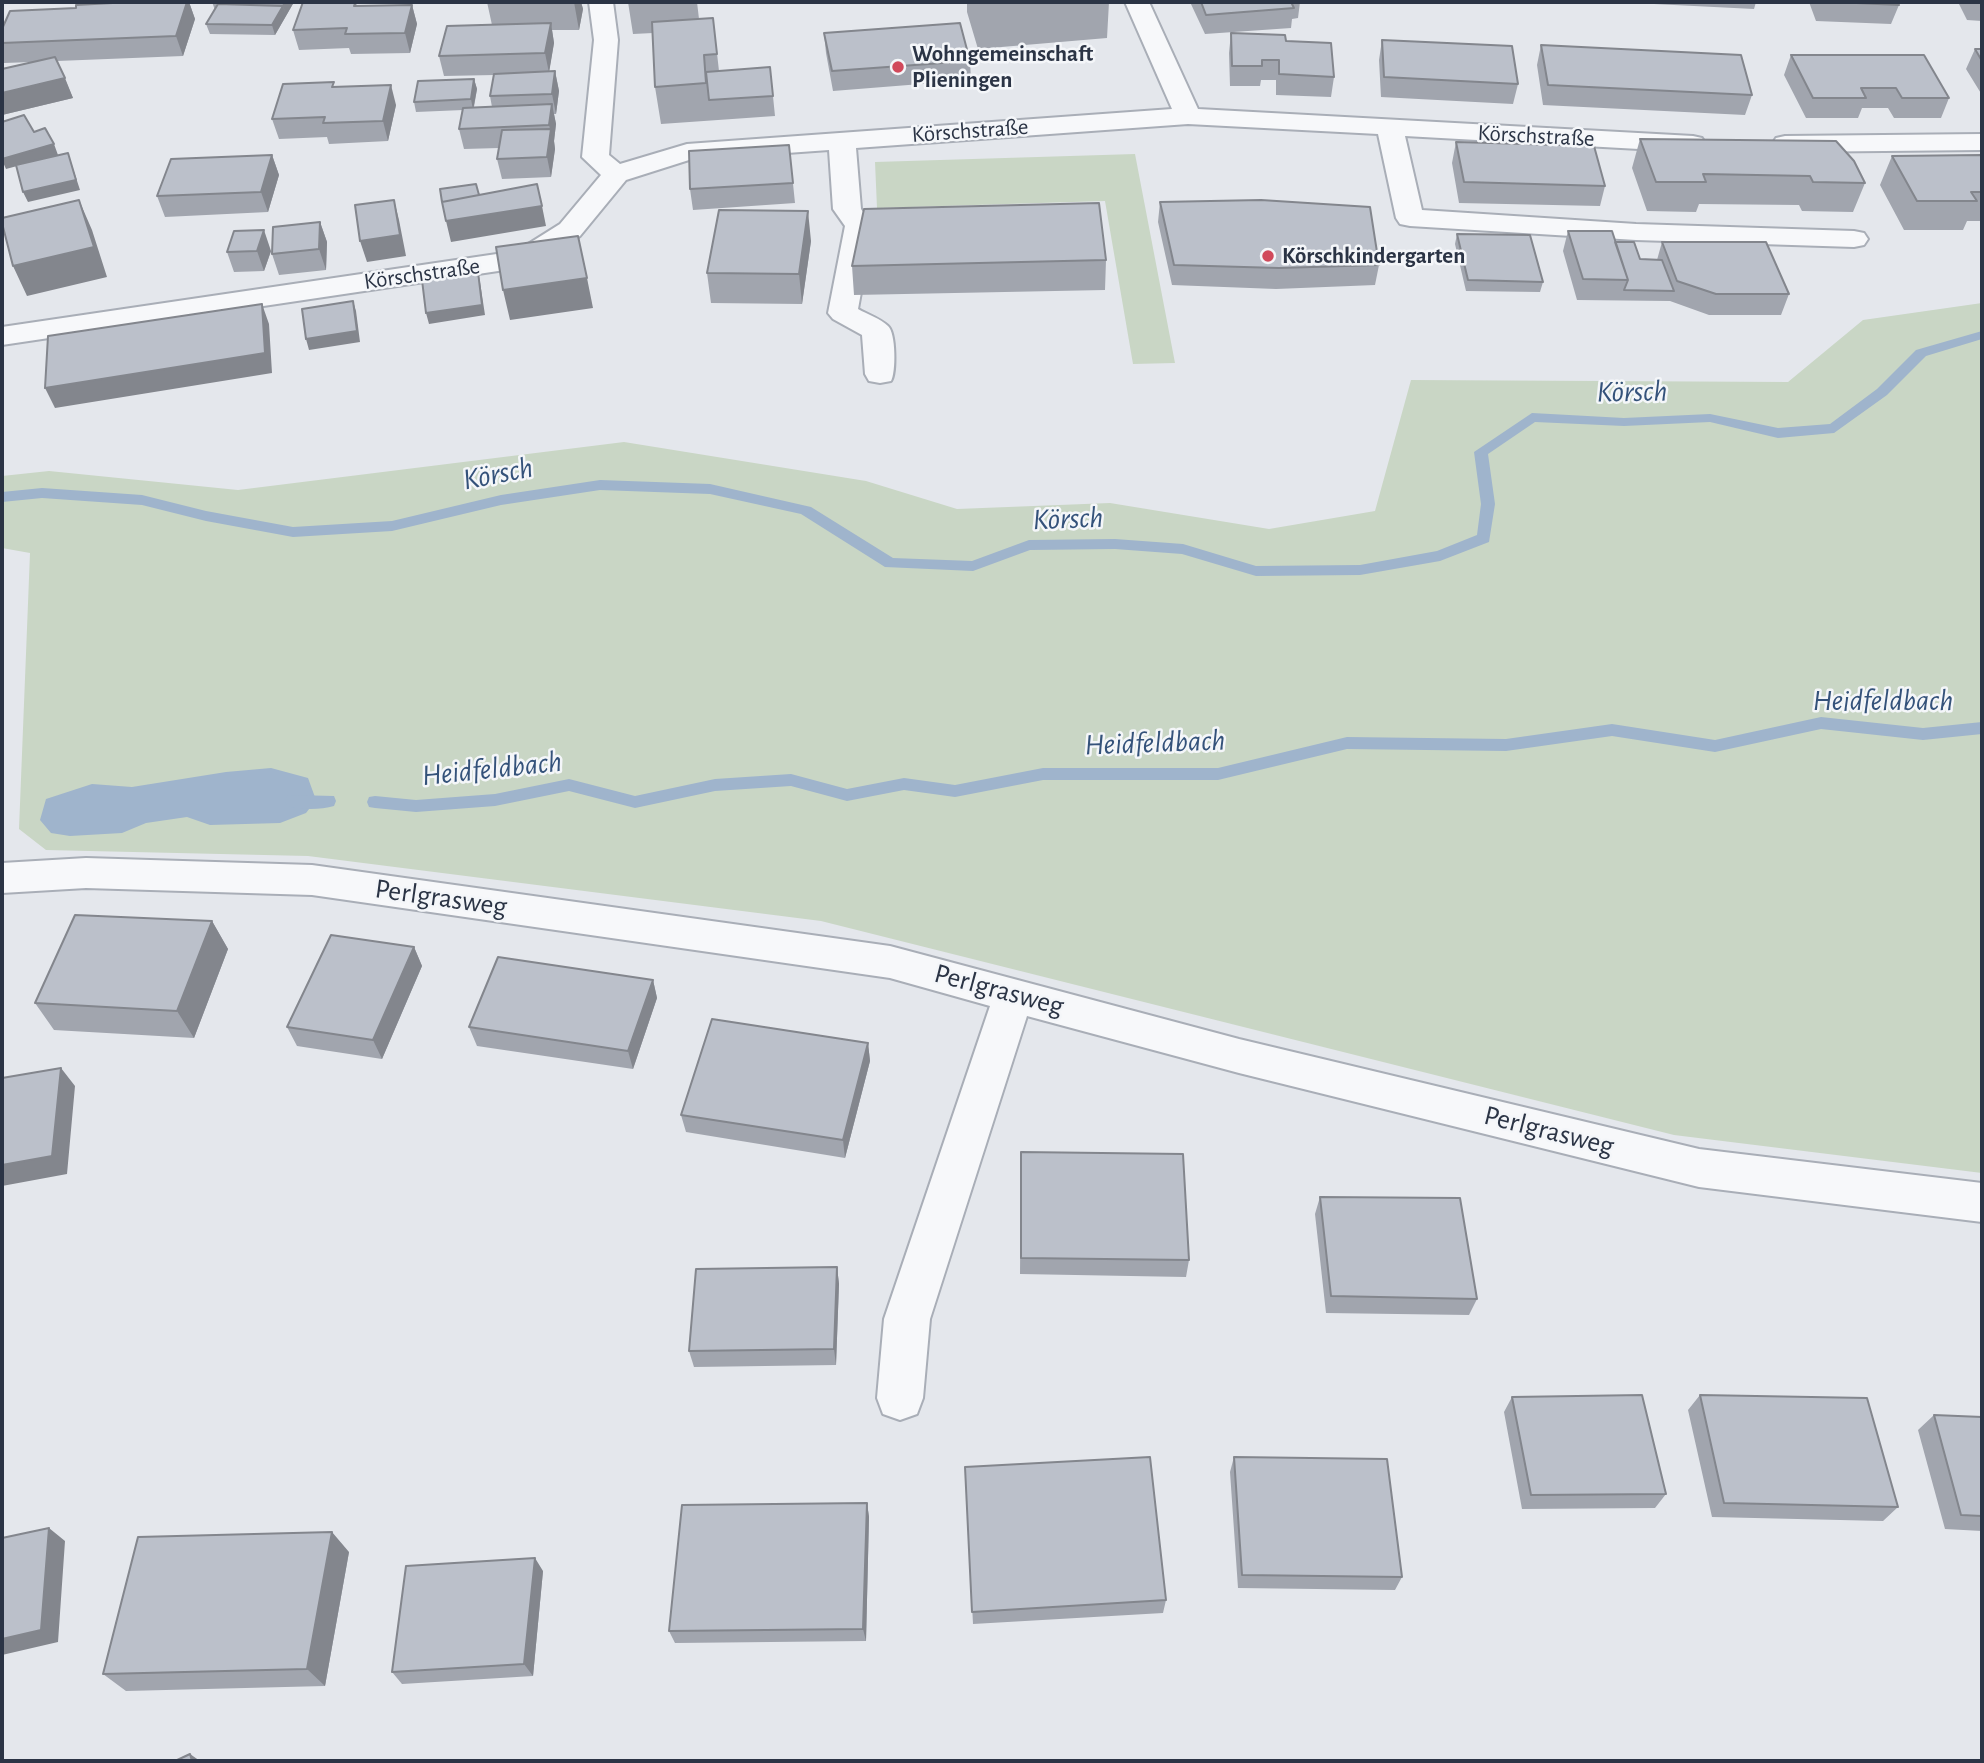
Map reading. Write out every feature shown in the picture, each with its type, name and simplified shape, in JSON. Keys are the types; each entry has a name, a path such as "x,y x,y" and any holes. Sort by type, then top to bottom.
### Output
{"street":[{"path":"601,2 607,40 595,157 616,174"},
{"path":"1137,2 1188,116"},
{"name":"Körschstraße","path":"2,336 525,258 570,230 616,174 687,152 1188,116 1724,145"},
{"path":"1390,128 1410,218 1636,232 1854,239"},
{"path":"842,139 847,209 859,226 843,313 877,331 880,374"},
{"path":"1765,144 1982,142"},
{"name":"Perlgrasweg","path":"2,877 86,873 312,880 890,962 1014,993 1239,1056 1699,1168 1982,1203"},
{"path":"900,1398 907,1319 1014,993"}],"green space":[{"path":"1135,154 1175,363 1133,364 1105,201 877,208 875,162"},
{"path":"1982,303 1982,1173 1674,1135 821,921 308,856 46,850 19,829 30,553 2,548 2,476 49,471 238,490 624,442 866,481 957,509 1110,503 1269,529 1375,511 1411,380 1788,382 1863,320"}],"water":[{"path":"271,768 308,778 316,800 306,813 280,823 210,825 187,817 146,823 122,833 70,836 51,833 40,820 46,799 92,784 132,787 226,772"}],"building":[{"path":"131,2 187,2 176,36 2,43 2,29 10,11"},
{"path":"303,2 356,2 354,6 412,5 405,33 345,34 347,28 293,30"},
{"path":"1201,2 1291,2 1294,8 1206,15"},
{"path":"1835,2 1898,2 1899,5"},
{"path":"218,4 283,6 272,25 206,24"},
{"path":"713,18 717,54 704,55 706,83 655,87 652,22"},
{"path":"551,23 545,53 439,56 447,26"},
{"path":"960,23 970,61 832,71 824,33"},
{"path":"1231,33 1285,35 1286,41 1331,43 1334,77 1279,74 1279,60 1262,60 1262,66 1232,66"},
{"path":"1382,40 1512,46 1518,84 1384,77"},
{"path":"1541,45 1741,55 1752,95 1548,85"},
{"path":"1975,49 1982,49 1982,61"},
{"path":"1791,55 1924,55 1949,98 1902,98 1896,88 1861,88 1866,98 1813,98"},
{"path":"55,57 65,78 2,93 2,69"},
{"path":"770,67 773,96 709,100 706,72"},
{"path":"555,71 552,94 490,96 494,74"},
{"path":"474,79 471,99 414,102 418,81"},
{"path":"334,82 332,87 391,85 383,121 323,123 325,117 272,119 283,84"},
{"path":"552,104 549,125 459,129 463,108"},
{"path":"24,115 34,132 45,128 54,144 2,159 2,122"},
{"path":"551,129 547,157 497,159 502,130"},
{"path":"1640,139 1836,141 1854,161 1865,183 1813,182 1810,176 1703,174 1706,182 1656,182"},
{"path":"1456,142 1594,146 1605,186 1464,182"},
{"path":"789,145 793,183 690,189 689,151"},
{"path":"68,153 76,180 23,192 16,165"},
{"path":"272,155 261,192 157,196 171,159"},
{"path":"1982,155 1982,192 1971,192 1977,201 1917,201 1892,156"},
{"path":"476,184 479,195 442,202 440,189"},
{"path":"537,184 542,206 446,221 442,202"},
{"path":"79,200 94,247 13,266 2,218"},
{"path":"394,200 400,235 360,241 355,205"},
{"name":"Körschkindergarten","path":"1261,200 1370,207 1379,265 1279,268 1174,265 1160,202"},
{"path":"1099,203 1106,260 852,266 864,209"},
{"path":"719,210 808,211 799,274 707,273"},
{"path":"320,222 319,249 272,254 273,227"},
{"path":"264,230 257,251 227,252 234,231"},
{"path":"1568,231 1612,231 1628,280 1583,279"},
{"path":"1457,234 1530,235 1543,282 1468,280"},
{"path":"578,236 587,278 503,290 496,247"},
{"path":"1615,242 1634,242 1640,259 1662,260 1674,291 1624,290 1628,280"},
{"path":"1662,242 1766,242 1789,294 1716,294 1677,281"},
{"path":"478,272 482,305 426,313 422,280"},
{"path":"353,301 357,331 306,339 302,309"},
{"path":"262,304 265,353 45,388 48,336"},
{"path":"75,915 212,921 177,1011 35,1003"},
{"path":"331,935 414,947 373,1040 287,1027"},
{"path":"498,957 653,980 628,1051 469,1027"},
{"path":"712,1019 868,1043 843,1140 681,1115"},
{"path":"61,1068 52,1156 2,1165 2,1078"},
{"path":"1021,1152 1183,1154 1189,1260 1021,1258"},
{"path":"1320,1197 1460,1198 1477,1299 1331,1296"},
{"path":"837,1267 834,1349 689,1351 696,1269"},
{"path":"1642,1395 1666,1494 1531,1495 1512,1397"},
{"path":"1700,1395 1867,1398 1898,1507 1724,1503"},
{"path":"1934,1415 1982,1417 1982,1516 1961,1515"},
{"path":"1150,1457 1166,1600 972,1612 965,1467"},
{"path":"1234,1457 1387,1459 1402,1577 1242,1575"},
{"path":"867,1503 863,1629 669,1631 682,1505"},
{"path":"49,1528 41,1630 2,1639 2,1538"},
{"path":"332,1532 307,1669 103,1674 138,1537"},
{"path":"535,1558 524,1664 392,1672 406,1566"},
{"path":"190,1754 192,1761 175,1761"}],"waterway":[{"name":"Körsch","path":"2,497 42,493 142,500 206,516 293,532 392,526 501,500 600,485 710,489 806,510 890,563 973,566 1029,545 1115,544 1183,549 1256,571 1360,570 1440,556 1484,538 1488,504 1481,452 1532,417 1624,422 1710,418 1778,433 1834,428 1882,392 1921,353 1982,335"},
{"name":"Heidfeldbach","path":"375,802 416,806 495,800 569,785 635,802 715,785 791,780 847,795 904,784 955,791 1043,774 1218,774 1347,743 1506,745 1612,730 1715,746 1821,723 1923,734 1982,728"},
{"name":"Heidfeldbach","path":"293,801 328,801"}],"place":[{"name":"Wohngemeinschaft Plieningen","path":"898,67"},
{"name":"Körschkindergarten","path":"1268,256"}]}
